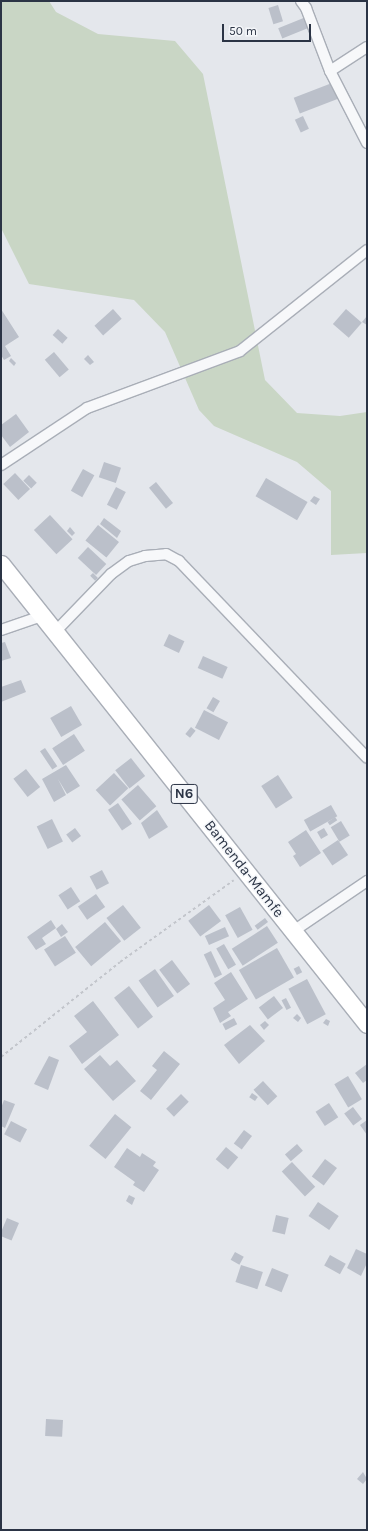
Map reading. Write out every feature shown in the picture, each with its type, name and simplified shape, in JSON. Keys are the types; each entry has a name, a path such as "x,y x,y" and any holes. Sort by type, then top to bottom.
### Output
{"highway":[{"name":"Bamenda-Mamfe","path":"1,564 247,871 292,932 367,1024"}],"street":[{"path":"300,1 306,8 330,71 367,143"},
{"path":"330,71 367,47"},
{"path":"1,465 87,408 240,351 367,250"},
{"path":"55,632 111,574 130,561 145,556 166,554 179,561 367,758"},
{"path":"1,630 42,616"},
{"path":"292,932 367,881"}],"path":[{"path":"1,1057 120,962 247,871"}],"green space":[{"path":"1,1 49,1 56,12 98,34 175,41 203,74 265,380 297,413 340,416 367,412 367,553 331,555 331,491 297,462 214,426 199,410 165,332 134,300 29,284 1,228"}],"building":[{"path":"278,5 283,21 273,24 268,8"},
{"path":"306,17 310,27 282,38 278,28"},
{"path":"332,83 338,99 300,114 294,98"},
{"path":"303,116 309,129 301,132 295,120"},
{"path":"1,309 19,337 5,346 11,356 4,360 1,355"},
{"path":"113,309 122,319 103,335 94,326"},
{"path":"346,309 362,323 349,338 333,324"},
{"path":"367,316 367,325 362,322"},
{"path":"58,329 68,338 62,344 53,335"},
{"path":"54,352 69,370 60,377 45,360"},
{"path":"88,355 94,362 90,365 84,359"},
{"path":"11,358 16,363 14,366 9,361"},
{"path":"16,414 29,432 10,447 1,435 1,425"},
{"path":"104,462 121,468 116,483 99,477"},
{"path":"83,469 94,475 82,497 71,491"},
{"path":"15,473 30,489 18,500 3,484"},
{"path":"29,475 37,483 31,488 23,481"},
{"path":"266,478 308,502 297,520 255,496"},
{"path":"156,482 173,503 166,509 149,488"},
{"path":"116,487 126,492 117,510 107,505"},
{"path":"314,496 320,499 316,505 310,501"},
{"path":"50,515 73,539 56,554 34,530"},
{"path":"104,518 121,531 117,538 100,524"},
{"path":"98,525 119,542 106,558 85,541"},
{"path":"70,527 75,533 72,536 67,531"},
{"path":"88,547 106,564 96,575 78,558"},
{"path":"93,573 98,578 95,581 90,576"},
{"path":"169,634 184,641 179,653 164,646"},
{"path":"5,642 11,658 1,661 1,643"},
{"path":"203,656 228,667 222,679 198,668"},
{"path":"21,680 26,692 1,702 1,687"},
{"path":"213,697 220,701 213,712 206,708"},
{"path":"71,706 82,725 61,737 50,718"},
{"path":"204,710 228,722 219,740 195,728"},
{"path":"191,727 196,731 190,738 185,734"},
{"path":"74,734 85,751 63,765 52,748"},
{"path":"45,748 57,766 52,770 40,751"},
{"path":"131,758 145,776 129,788 115,770"},
{"path":"66,765 80,786 67,794 58,779 66,795 54,802 42,779"},
{"path":"26,769 40,787 28,797 13,779"},
{"path":"114,773 128,788 110,805 96,790"},
{"path":"278,775 293,798 276,809 261,786"},
{"path":"138,785 156,806 140,821 121,799"},
{"path":"118,803 132,824 122,830 108,810"},
{"path":"331,805 337,816 310,831 304,820"},
{"path":"157,810 168,827 149,839 141,823"},
{"path":"335,817 337,820 330,825 328,822"},
{"path":"52,819 63,841 48,849 37,826"},
{"path":"341,821 350,836 339,842 331,827"},
{"path":"75,828 81,836 72,843 66,835"},
{"path":"324,828 328,835 321,839 317,832"},
{"path":"306,830 321,853 300,867 293,856 296,854 288,842"},
{"path":"338,840 348,855 332,866 322,851"},
{"path":"102,870 109,883 97,890 90,877"},
{"path":"71,887 80,901 68,909 58,895"},
{"path":"96,894 105,907 87,920 78,907"},
{"path":"123,905 141,928 124,941 106,918"},
{"path":"209,905 221,921 200,937 188,921"},
{"path":"240,907 253,930 238,938 225,915"},
{"path":"265,918 268,922 258,930 255,926"},
{"path":"51,920 56,928 42,938 46,944 36,950 27,937"},
{"path":"105,922 121,941 91,966 75,947"},
{"path":"62,924 68,932 61,937 56,929"},
{"path":"267,926 278,943 243,966 232,949"},
{"path":"225,927 229,936 209,945 205,936"},
{"path":"65,936 76,953 55,966 44,950"},
{"path":"224,944 236,965 228,969 216,948"},
{"path":"277,948 294,977 256,999 239,970"},
{"path":"211,951 222,975 215,978 204,954"},
{"path":"172,960 190,984 177,994 159,970"},
{"path":"299,966 302,972 297,975 294,969"},
{"path":"155,969 174,996 158,1008 139,980"},
{"path":"231,972 248,999 228,1012 231,1016 220,1023 213,1008 225,1000 214,983"},
{"path":"307,979 326,1014 307,1024 288,989"},
{"path":"129,986 153,1017 138,1028 114,998"},
{"path":"274,996 283,1008 268,1019 259,1007"},
{"path":"286,998 291,1008 287,1010 282,1000"},
{"path":"93,1001 119,1035 82,1064 69,1046 87,1032 74,1016"},
{"path":"297,1014 301,1018 298,1022 293,1018"},
{"path":"234,1018 237,1024 226,1030 222,1024"},
{"path":"326,1019 330,1021 328,1026 323,1023"},
{"path":"265,1021 269,1025 264,1030 260,1025"},
{"path":"250,1025 265,1041 239,1064 224,1045"},
{"path":"164,1051 180,1064 151,1100 140,1091 157,1070 152,1066"},
{"path":"100,1055 110,1066 117,1060 136,1081 113,1101 84,1069"},
{"path":"49,1056 59,1060 48,1090 34,1084"},
{"path":"367,1064 367,1080 363,1083 355,1073"},
{"path":"348,1076 362,1099 348,1107 334,1084"},
{"path":"263,1081 277,1096 268,1105 253,1090"},
{"path":"252,1093 258,1097 255,1101 249,1097"},
{"path":"181,1094 189,1102 174,1117 166,1109"},
{"path":"4,1100 15,1104 5,1128 1,1126 1,1108"},
{"path":"329,1103 338,1117 325,1126 316,1112"},
{"path":"353,1107 362,1119 353,1126 344,1114"},
{"path":"115,1114 131,1127 106,1159 89,1146"},
{"path":"367,1120 367,1135 360,1125"},
{"path":"11,1121 27,1129 20,1143 4,1134"},
{"path":"244,1130 252,1136 242,1150 234,1144"},
{"path":"297,1144 303,1151 291,1161 285,1154"},
{"path":"226,1147 238,1157 228,1170 216,1159"},
{"path":"127,1148 140,1157 142,1153 156,1162 153,1166 159,1170 144,1192 133,1185 135,1182 114,1167"},
{"path":"325,1159 337,1168 324,1186 312,1177"},
{"path":"292,1162 315,1187 305,1196 282,1172"},
{"path":"129,1195 135,1198 132,1205 126,1201"},
{"path":"318,1202 339,1216 329,1230 308,1216"},
{"path":"276,1215 289,1218 285,1234 272,1232"},
{"path":"7,1218 19,1223 12,1241 1,1236 1,1232"},
{"path":"356,1249 367,1254 367,1263 361,1276 347,1268"},
{"path":"235,1252 244,1257 239,1265 231,1260"},
{"path":"330,1255 346,1264 340,1274 324,1265"},
{"path":"241,1265 263,1272 257,1289 235,1282"},
{"path":"272,1268 289,1275 282,1292 265,1286"},
{"path":"46,1419 63,1420 62,1437 45,1436"},
{"path":"363,1472 367,1479 363,1484 357,1479"}]}
